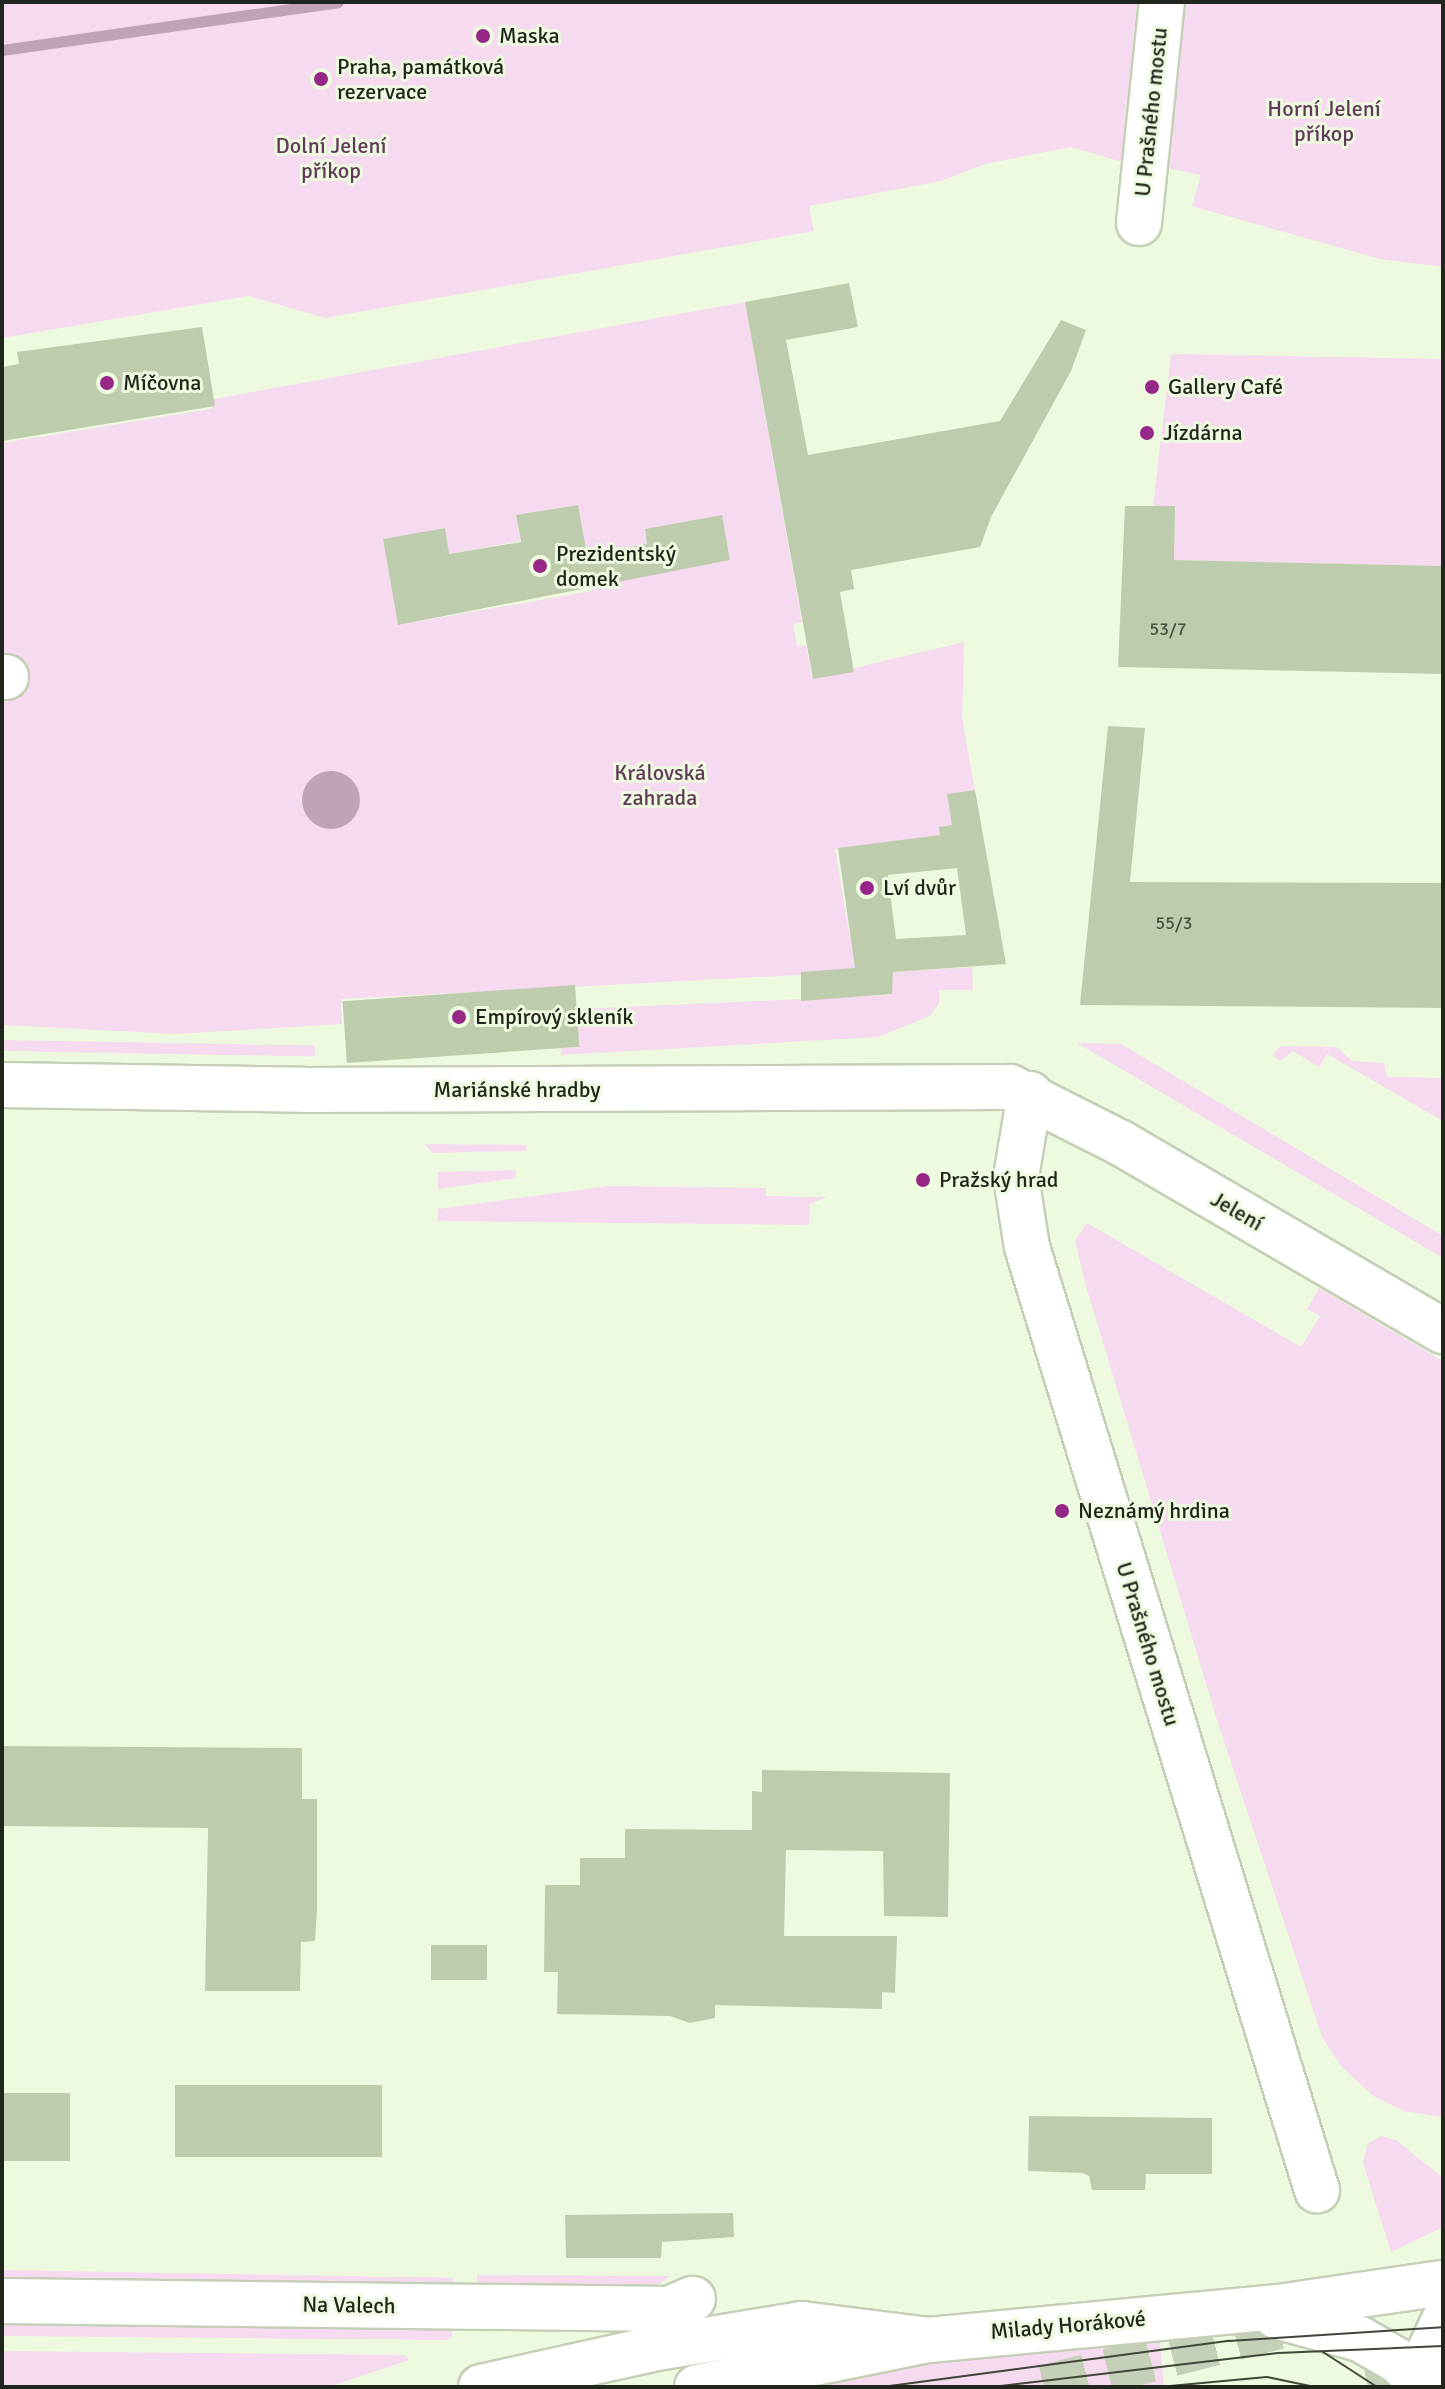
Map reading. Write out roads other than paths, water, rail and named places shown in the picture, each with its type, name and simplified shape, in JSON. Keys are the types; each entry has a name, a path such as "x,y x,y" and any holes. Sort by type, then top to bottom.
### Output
{"main road":[{"name":"U Prašného mostu","path":"1139,223 1162,2"},
{"name":"Mariánské hradby","path":"2,1085 422,1090 976,1084 1030,1094"},
{"name":"U Prašného mostu","path":"1030,1094 1017,1168 1018,1214 1077,1417 1317,2190"},
{"name":"Jelení","path":"1030,1094 1443,1331"},
{"name":"Milady Horákové","path":"697,2387 929,2340 1226,2311 1443,2283"},
{"name":"Na Valech","path":"2,2301 669,2309 693,2299"},
{"path":"1226,2311 1278,2316 1341,2332 1398,2361 1418,2384 1443,2322"},
{"path":"481,2387 657,2348 802,2324 929,2340"}],"waterway":[{"path":"2,50 338,2"}],"tunnel":[{"path":"1044,2387 1318,2317"},
{"path":"1368,2387 1443,2370"}],"tram line":[{"path":"882,2387 1229,2341 1443,2327"},
{"path":"992,2387 1278,2353 1443,2346"},
{"path":"1323,2352 1377,2387"},
{"path":"1159,2387 1267,2377 1315,2387"}],"place":[{"name":"Maska","path":"483,36"},
{"name":"Praha, památková rezervace","path":"321,79"},
{"name":"Míčovna","path":"107,383"},
{"name":"Gallery Café","path":"1152,387"},
{"name":"Jízdárna","path":"1147,433"},
{"name":"Prezidentský domek","path":"540,566"},
{"name":"Lví dvůr","path":"867,888"},
{"name":"Empírový skleník","path":"459,1017"},
{"name":"Pražský hrad","path":"923,1180"},
{"name":"Neznámý hrdina","path":"1062,1511"}],"park label":[{"name":"Horní Jelení příkop","path":"1324,120"},
{"name":"Dolní Jelení příkop","path":"331,158"},
{"name":"Královská zahrada","path":"660,784"}]}
